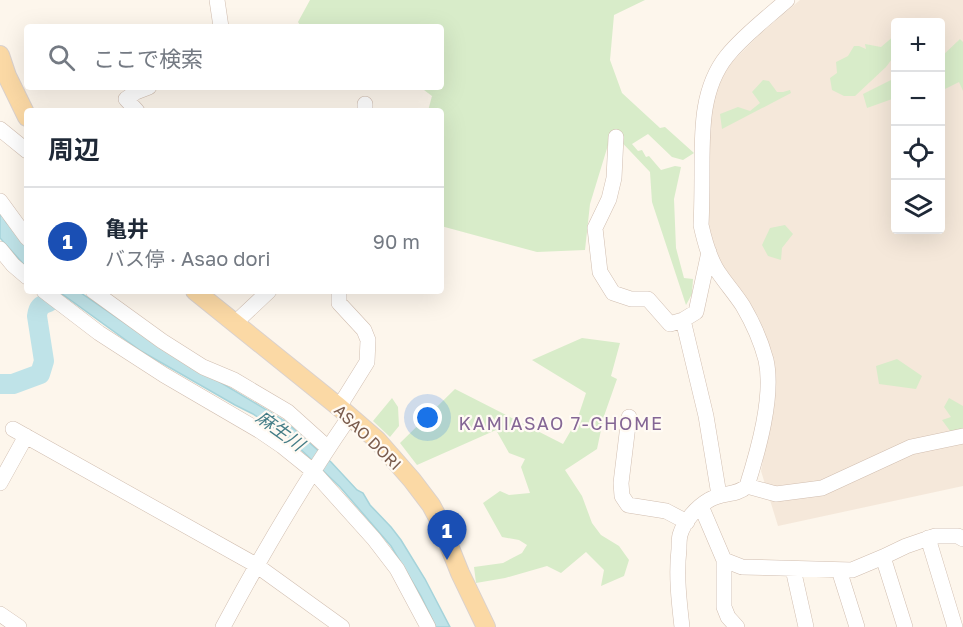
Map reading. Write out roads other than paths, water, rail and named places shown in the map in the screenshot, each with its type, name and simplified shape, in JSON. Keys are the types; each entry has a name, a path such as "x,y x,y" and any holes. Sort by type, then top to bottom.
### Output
{"main road":[{"path":"0,55 7,76 24,111"},
{"name":"ASAO DORI","path":"199,294 345,411 377,440 431,505 486,627"}],"street":[{"path":"217,0 221,24"},
{"path":"682,627 678,591 680,535 687,522 710,498 738,492 747,486 760,438 769,387 766,362 752,322 719,274 704,239 701,225 702,134 705,108 714,76 726,57 787,0"},
{"path":"134,108 126,99 141,90"},
{"path":"0,129 24,149"},
{"path":"616,137 614,178 609,199 595,228 600,272 613,293 631,299 648,299 670,324 683,320 696,312 709,252"},
{"path":"0,201 24,234"},
{"path":"0,249 24,274"},
{"path":"48,294 99,333 164,375 260,431 314,469 397,569 428,627"},
{"path":"97,294 162,341 288,412 327,450"},
{"path":"235,323 266,294"},
{"path":"223,627 256,565 327,450 367,362 368,340 364,330 339,303 339,294"},
{"path":"683,320 706,416 719,495"},
{"path":"629,417 621,483 622,496 628,505 666,511 687,522"},
{"path":"0,483 19,432 256,565 342,627"},
{"path":"747,486 776,494 822,488 911,447 963,436"},
{"path":"700,506 724,560 724,607 728,617 737,627"},
{"path":"724,560 742,567 852,570 934,536 958,536 963,539"},
{"path":"928,538 955,627"},
{"path":"883,557 905,627"},
{"path":"793,569 806,627"},
{"path":"839,570 857,627"},
{"path":"0,614 19,627"}],"water":[{"path":"0,211 6,222 24,242 24,265 0,238"},
{"name":"麻生川","path":"62,294 82,294 151,341 285,421 331,462 357,490 363,493 370,505 391,527 425,579 450,627 436,627 421,596 391,546 340,487 290,439 253,414 141,351"}],"waterway":[{"path":"0,384 13,384 40,374 44,361 37,316 40,307 49,302"}],"place":[{"name":"亀井","path":"447,560"}],"district":[{"name":"KAMIASAO 7-CHOME","path":"561,424"}]}
